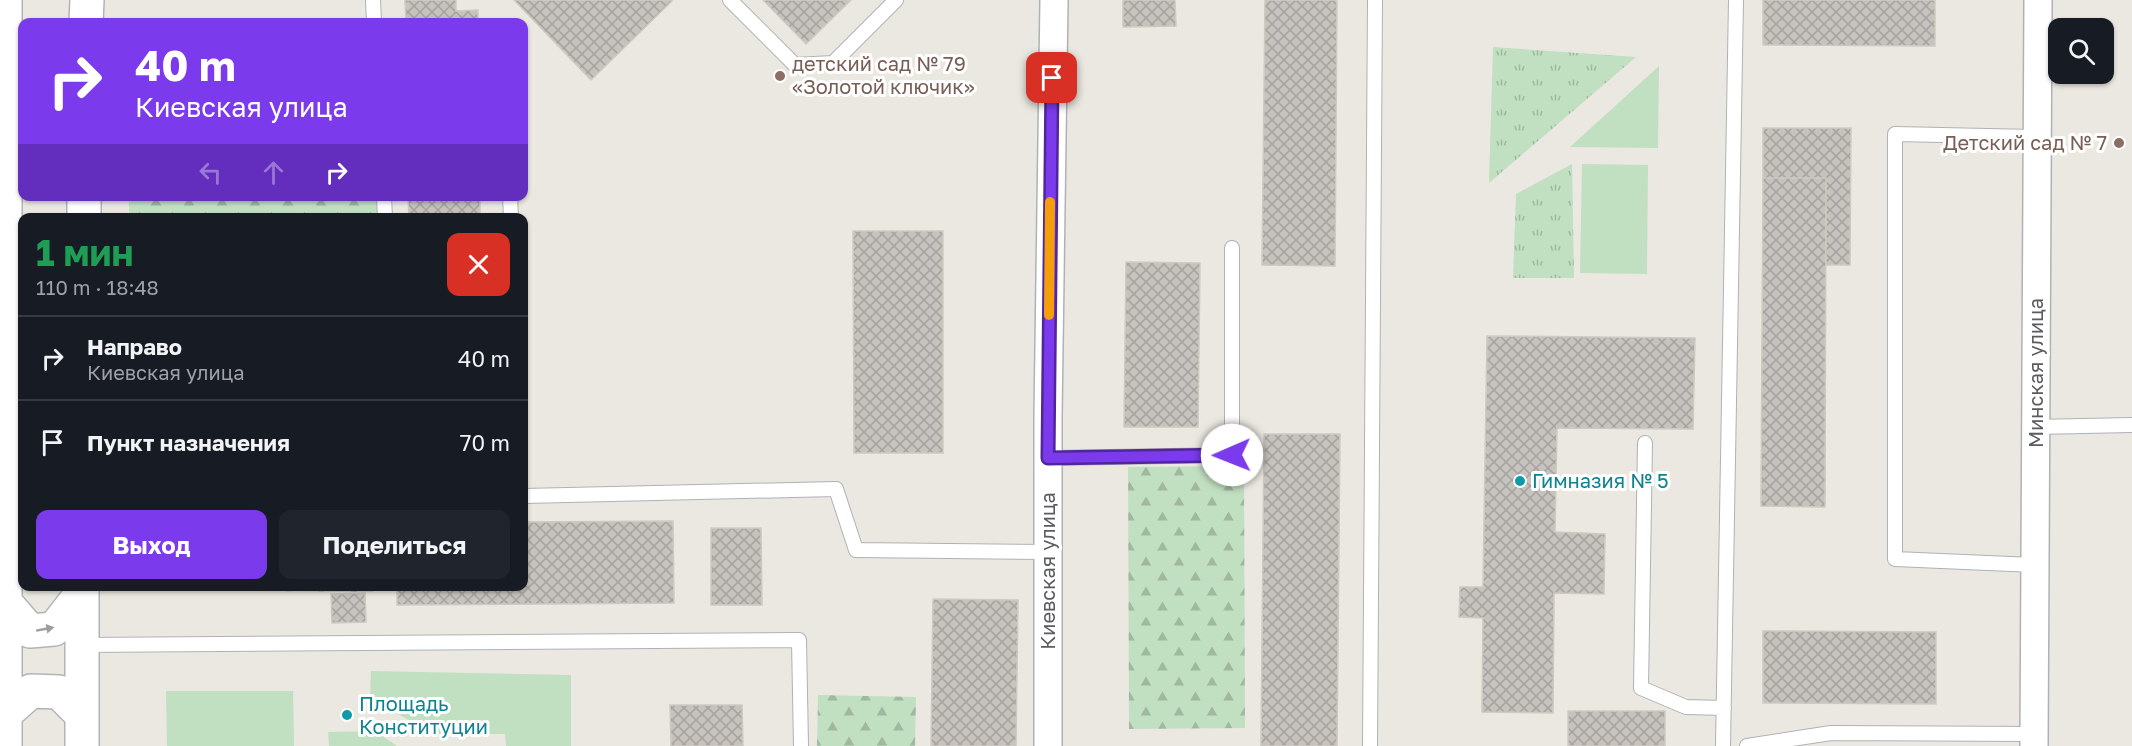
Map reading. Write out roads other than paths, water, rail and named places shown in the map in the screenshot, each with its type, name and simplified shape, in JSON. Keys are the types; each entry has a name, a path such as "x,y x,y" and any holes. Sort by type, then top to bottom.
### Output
{"main road":[{"path":"5,0 3,46 5,746"},
{"path":"86,18 87,0"},
{"path":"4,592 30,631 54,629 81,591"},
{"path":"82,591 82,746"},
{"path":"6,712 31,691 59,692 81,714"}],"street":[{"name":"Киевская улица","path":"1048,746 1048,458 1054,0"},
{"name":"Минская улица","path":"2034,740 2038,0"}],"lane":[{"path":"373,0 374,18"},
{"path":"730,0 795,65 832,63 896,0"},
{"path":"1370,746 1375,0"},
{"path":"1723,746 1736,0"},
{"path":"2035,565 1895,559 1895,134 2037,136"},
{"path":"1048,458 1232,455 1232,248"},
{"path":"2035,427 2132,425"},
{"path":"1645,443 1641,688 1686,707 1724,708"},
{"path":"528,496 836,489 856,550 1049,552"},
{"path":"82,645 799,640 801,746"},
{"path":"1747,746 1831,740 2034,740"}],"place":[{"name":"детский сад № 79 «Золотой ключик»","path":"780,76"},
{"name":"Детский сад № 7","path":"2119,143"},
{"name":"Гимназия № 5","path":"1520,481"},
{"name":"Площадь Конституции","path":"347,715"}]}
